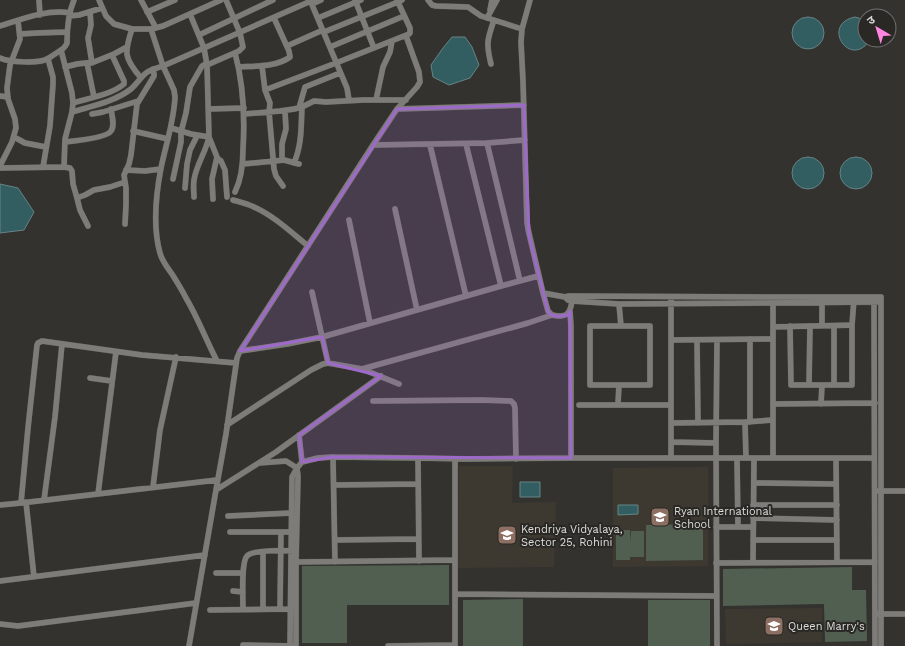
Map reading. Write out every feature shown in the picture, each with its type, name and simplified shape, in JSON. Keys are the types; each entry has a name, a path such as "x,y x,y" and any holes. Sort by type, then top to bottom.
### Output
{"street":[{"path":"39,0 40,15"},
{"path":"0,58 11,61 41,61 48,59 61,50 67,44 69,15 74,0"},
{"path":"99,0 106,16 114,24 132,29 153,29 221,0"},
{"path":"141,0 147,12 163,66 174,90 175,96 168,139 161,168 157,200 158,241 161,257 188,299 217,361"},
{"path":"147,12 174,0"},
{"path":"173,179 190,87 202,66 235,53 243,47 240,33 226,0"},
{"path":"199,34 273,0"},
{"path":"72,112 108,102 130,90 146,73 153,69 311,2 320,0"},
{"path":"428,0 432,5 436,6 468,7 476,14 489,15 494,20 522,29"},
{"path":"489,15 492,0"},
{"path":"489,15 497,0"},
{"path":"530,0 522,29 528,228 542,293 548,311 552,315"},
{"path":"318,18 358,1 362,17 374,48"},
{"path":"265,90 406,36 410,33 410,30 399,1 286,46"},
{"path":"311,2 347,88 349,100"},
{"path":"0,26 55,12 69,15 79,15 102,8"},
{"path":"90,12 91,24 88,38 89,63 94,97"},
{"path":"190,14 204,48 207,64 209,109 209,137 194,180 194,197"},
{"path":"330,47 404,16"},
{"path":"239,67 262,66 277,63 290,57 274,18"},
{"path":"491,64 487,44 494,20"},
{"path":"18,21 20,34 19,44 11,61 7,88 9,104 16,122 14,137 0,167 67,167 72,170 76,198 88,226"},
{"path":"132,29 126,47 128,58 141,78"},
{"path":"20,34 67,32"},
{"path":"190,646 236,363 240,351 397,109 420,82 419,72 406,36"},
{"path":"376,100 383,66 390,52 392,41"},
{"path":"65,67 89,63 112,55 126,47"},
{"path":"61,50 72,93 73,103 65,142 64,167"},
{"path":"235,53 242,83 244,111 243,164 239,186 236,192"},
{"path":"73,103 111,92 124,83 112,55"},
{"path":"43,167 50,126 53,84 53,77 48,59"},
{"path":"262,66 265,90 270,103 269,112 276,176 283,186"},
{"path":"125,224 126,205 124,175 131,155 138,101 154,76 153,69"},
{"path":"243,164 282,160 290,161 296,164 300,142 300,108 305,87 340,73"},
{"path":"0,96 8,97"},
{"path":"209,109 269,112 300,108 314,101 406,100"},
{"path":"92,114 111,110 138,101"},
{"path":"397,109 524,105"},
{"path":"65,142 109,134 113,124 111,110"},
{"path":"282,160 282,144 286,129 285,111"},
{"path":"170,128 197,136 209,137"},
{"path":"134,131 168,139"},
{"path":"185,188 190,150 197,136"},
{"path":"14,137 25,143 46,147"},
{"path":"209,137 217,153 212,179 213,199"},
{"path":"373,145 466,144 525,140"},
{"path":"488,143 520,281"},
{"path":"466,144 501,286"},
{"path":"430,145 466,296"},
{"path":"217,158 222,160 225,170 227,198"},
{"path":"126,170 145,171 161,168"},
{"path":"76,198 94,190 125,182"},
{"path":"233,200 253,206 263,211 277,220 308,246"},
{"path":"395,209 417,310"},
{"path":"349,220 370,323"},
{"path":"240,351 287,344 322,336 538,276"},
{"path":"312,292 328,363"},
{"path":"542,293 565,297 874,300 881,302 878,614 875,646"},
{"path":"565,297 572,301 620,304 822,303 854,300"},
{"path":"671,458 672,297"},
{"path":"790,326 792,385 852,385 852,325 854,300"},
{"path":"874,300 874,458 878,491 875,562 881,646"},
{"path":"571,458 570,311 572,301"},
{"path":"773,303 773,458"},
{"path":"822,303 822,326"},
{"path":"620,304 621,326"},
{"path":"362,369 552,315 565,315 570,311"},
{"path":"773,327 852,325"},
{"path":"590,326 650,326 650,385 619,385 590,385 590,326"},
{"path":"809,385 810,326"},
{"path":"834,326 834,385"},
{"path":"746,458 750,339"},
{"path":"671,340 773,339"},
{"path":"697,340 698,423"},
{"path":"717,340 717,646"},
{"path":"34,577 24,503 28,428 38,343 42,341 116,352 236,363"},
{"path":"44,500 56,412 62,344"},
{"path":"98,494 116,352"},
{"path":"153,488 160,430 176,357"},
{"path":"227,425 311,370 323,364 328,363 362,369 399,384"},
{"path":"216,490 299,436 381,376"},
{"path":"90,378 112,381"},
{"path":"618,404 619,385"},
{"path":"822,385 822,404"},
{"path":"373,401 511,401 515,408 516,459"},
{"path":"773,404 875,403"},
{"path":"579,405 671,405"},
{"path":"671,423 716,423 773,420"},
{"path":"299,436 302,462"},
{"path":"671,442 716,443"},
{"path":"292,646 296,562 291,532 292,477 302,462 318,458 333,457 455,459 874,458"},
{"path":"333,457 335,562"},
{"path":"418,458 419,561"},
{"path":"737,458 738,527"},
{"path":"753,562 754,458"},
{"path":"836,458 837,562"},
{"path":"388,646 455,645 455,459"},
{"path":"259,463 286,461 297,468"},
{"path":"292,646 290,609 298,476 297,468"},
{"path":"0,505 217,480"},
{"path":"754,483 836,484"},
{"path":"334,486 418,484"},
{"path":"878,491 905,491"},
{"path":"753,505 836,505"},
{"path":"228,516 291,513"},
{"path":"753,518 837,520"},
{"path":"716,527 753,527"},
{"path":"230,532 291,532"},
{"path":"280,609 281,532"},
{"path":"335,540 418,539"},
{"path":"753,540 837,540"},
{"path":"243,609 243,572 244,560 246,556 253,552 293,551"},
{"path":"262,609 263,552"},
{"path":"0,581 205,555"},
{"path":"296,562 455,560"},
{"path":"716,563 875,562"},
{"path":"216,573 243,572"},
{"path":"233,591 243,592"},
{"path":"455,594 716,596"},
{"path":"0,624 18,626 196,603"},
{"path":"210,610 290,609"},
{"path":"878,614 905,614"},
{"path":"243,646 292,646"}],"highlighted area":[{"path":"524,105 529,235 548,311 551,315 558,316 568,315 570,311 571,458 333,457 302,462 299,435 381,376 328,363 322,337 240,351 397,109"}],"shaded area":[{"name":"Kendriya Vidyalaya, Sector 25, Rohini","path":"459,466 513,466 512,503 556,502 554,567 458,568"},
{"name":"Ryan International School","path":"708,467 708,566 613,567 613,468"},
{"name":"Queen Marry's","path":"822,608 822,642 726,644 725,609"}],"green space":[{"path":"703,524 703,560 646,561 646,525"},
{"path":"616,530 630,530 630,542 631,531 644,531 644,557 630,557 630,560 616,560"},
{"path":"449,565 449,605 347,605 347,643 302,643 302,566"},
{"path":"852,567 852,590 866,590 867,641 825,642 824,604 723,606 723,569"},
{"path":"523,599 523,646 463,646 463,600"},
{"path":"648,600 710,600 710,646 648,646"}],"water":[{"path":"805,17 811,17 821,24 824,33 823,39 817,46 811,49 805,49 795,42 792,36 792,30 799,20"},
{"path":"857,18 857,48 862,48 854,50 847,48 842,42 839,35 840,28 845,21"},
{"path":"452,37 465,37 472,47 479,65 470,78 449,85 433,77 431,65"},
{"path":"805,157 811,157 821,164 824,173 823,179 817,186 811,189 805,189 795,182 792,176 792,170 799,160"},
{"path":"853,157 859,157 869,164 872,173 871,179 865,186 859,189 853,189 843,182 840,176 840,170 847,160"},
{"path":"0,184 18,188 34,212 24,230 0,233"},
{"path":"520,482 540,482 540,497 520,497"},
{"path":"618,505 638,505 638,514 618,515"}],"place":[{"name":"Ryan International School","path":"660,517"},
{"name":"Kendriya Vidyalaya, Sector 25, Rohini","path":"507,535"},
{"name":"Queen Marry's","path":"774,626"}]}
